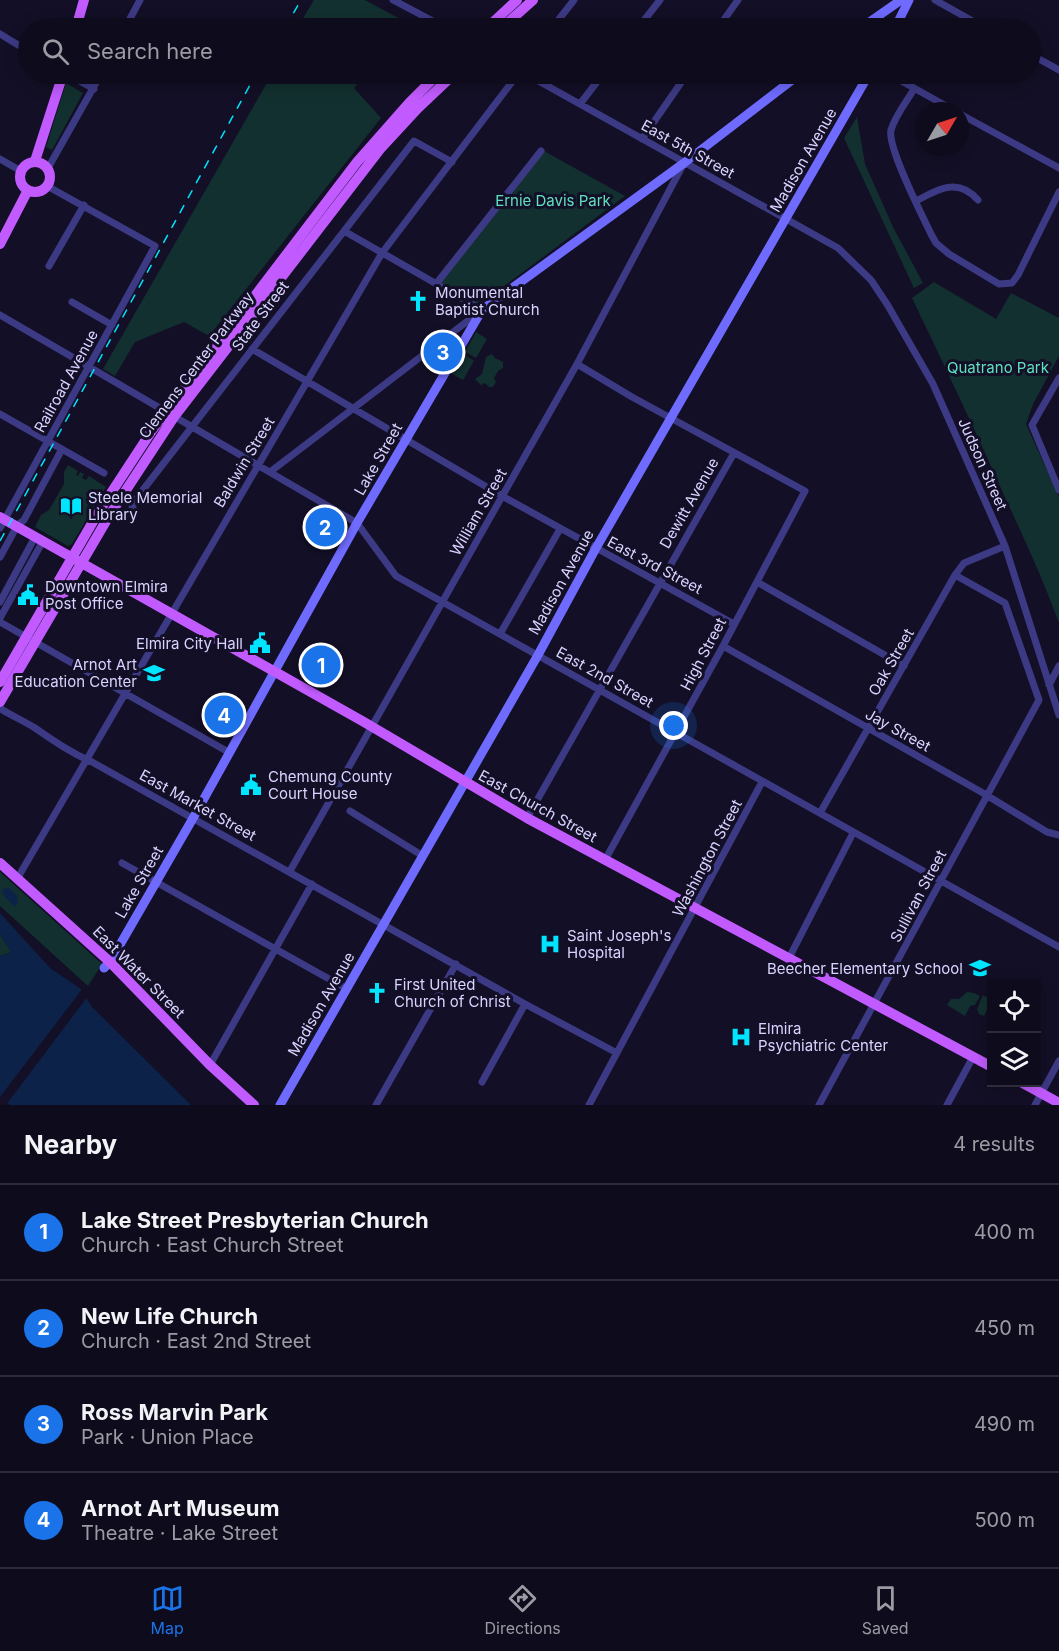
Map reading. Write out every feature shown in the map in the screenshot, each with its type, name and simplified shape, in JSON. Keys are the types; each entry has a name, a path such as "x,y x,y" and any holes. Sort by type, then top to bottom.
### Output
{"main road":[{"path":"79,18 84,0"},
{"path":"497,18 517,0"},
{"path":"513,18 533,0"},
{"path":"875,18 901,0"},
{"path":"900,18 909,0"},
{"path":"35,161 60,84"},
{"name":"Clemens Center Parkway","path":"0,704 31,639 77,561 140,467 170,414 357,162 428,84"},
{"name":"Clemens Center Parkway","path":"170,414 381,148 443,84"},
{"name":"Lake Street","path":"107,965 194,818 357,523 482,310 684,163 787,84"},
{"name":"Madison Avenue","path":"280,1105 538,655 596,548 863,84"},
{"path":"35,161 48,168 50,179 47,186 38,192 28,190 21,182 21,171 25,165 35,161"},
{"path":"0,243 28,190"},
{"name":"East Church Street","path":"2,522 16,526 275,671 526,818 987,1064"},
{"name":"Clemens Center Parkway","path":"0,682 31,639"},
{"name":"East Water Street","path":"0,863 210,1065 255,1105"},
{"path":"1029,1087 1059,1103"}],"street":[{"path":"130,18 140,0"},
{"path":"393,0 427,18"},
{"path":"560,18 574,0"},
{"path":"646,18 660,0"},
{"path":"725,18 738,0"},
{"path":"935,0 967,18"},
{"path":"0,34 18,45"},
{"path":"1041,60 1059,70"},
{"path":"84,84 93,89"},
{"path":"48,168 96,84"},
{"name":"Baldwin Street","path":"17,879 382,253 510,84"},
{"name":"East 5th Street","path":"544,84 838,248"},
{"path":"580,104 595,84"},
{"path":"642,139 680,84"},
{"path":"906,84 938,102"},
{"path":"914,89 891,129 890,137 916,201 941,249 999,284 1012,283 1059,192"},
{"path":"969,119 1059,168"},
{"name":"State Street","path":"134,510 132,506 139,495 414,141 452,162"},
{"path":"436,284 541,151"},
{"path":"0,159 21,171"},
{"name":"William Street","path":"290,871 577,364 684,163"},
{"path":"916,201 934,191 955,185 970,191 978,200"},
{"path":"47,186 84,205 49,266"},
{"name":"Railroad Avenue","path":"2,522 92,369 112,325 155,246 84,205"},
{"path":"270,472 482,310 344,231"},
{"name":"Judson Street","path":"838,248 871,280 933,384 1005,546 1059,715"},
{"path":"72,302 112,325"},
{"name":"East 2nd Street","path":"0,315 357,523 396,576 1059,947"},
{"name":"East 3rd Street","path":"252,349 502,496 734,624"},
{"path":"577,364 734,453"},
{"path":"1059,378 1032,425 1059,490"},
{"path":"0,414 104,472"},
{"name":"Railroad Avenue","path":"0,557 16,526 24,520 62,449"},
{"name":"High Street","path":"605,860 805,491 734,453"},
{"name":"Dewitt Avenue","path":"526,818 734,453"},
{"path":"500,634 560,529"},
{"path":"0,602 39,539"},
{"path":"39,539 0,620 230,753"},
{"name":"Oak Street","path":"820,813 955,575 964,563 1005,546"},
{"name":"Sullivan Street","path":"819,1105 1039,700 1005,603 955,575"},
{"path":"757,582 904,666"},
{"name":"Jay Street","path":"723,646 987,795 1047,832 1059,835"},
{"path":"1049,685 1059,666"},
{"name":"East Market Street","path":"0,704 2,709 36,729 46,738 616,1053"},
{"name":"Washington Street","path":"589,1105 762,782"},
{"path":"350,811 423,856"},
{"path":"789,958 853,833"},
{"path":"122,863 347,989"},
{"path":"210,1065 312,884"},
{"path":"376,1105 456,964"},
{"path":"482,1082 525,1004"},
{"path":"947,1105 973,1057"},
{"path":"1035,1105 1059,1061"}],"green space":[{"path":"314,0 365,0 399,18 303,18"},
{"path":"66,84 68,84 83,93 52,150 46,147"},
{"path":"266,84 357,84 354,88 381,118 209,336 184,322 135,342 115,376 103,369"},
{"path":"857,117 865,164 893,227 923,283 914,288 844,138"},
{"name":"Ernie Davis Park","path":"544,151 625,196 476,307 436,284"},
{"name":"Quatrano Park","path":"934,282 996,319 1011,293 1059,318 1059,356 1033,404 1026,424 1059,497 1059,623 970,419 912,298"},
{"path":"476,332 487,339 476,358 465,352"},
{"path":"451,343 440,365 429,358"},
{"path":"464,354 474,361 463,380 452,374"},
{"path":"492,354 503,362 503,368 494,378 496,382 493,387 489,387 485,383 481,385 475,379 482,374 486,357"},
{"name":"Steele Memorial Library","path":"68,465 78,471 76,475 78,476 80,472 84,474 82,478 86,480 89,476 106,487 72,544 68,546 35,527 41,515 49,510 64,484 64,472"},
{"path":"0,872 102,964 88,986 0,906"},
{"path":"0,934 11,952 2,956 0,955"},
{"path":"967,992 980,996 975,1005 970,1006 965,1016 947,1005 951,999 959,999"},
{"path":"983,995 987,997 987,1010 984,1016 979,1014 977,1009"}],"water":[{"path":"9,888 17,896 18,903 15,907 4,896 2,889"},
{"path":"0,913 50,968 81,989 92,1007 191,1105 10,1105 0,1097 0,955 11,952 0,934"}],"pier":[{"path":"83,988 88,996 6,1105 0,1101 0,1097"}],"railway":[{"path":"291,18 301,0"},
{"path":"0,541 251,84"}],"place":[{"name":"Monumental Baptist Church","path":"418,301"},
{"name":"Ross Marvin Park","path":"443,352"},
{"name":"Steele Memorial Library","path":"71,506"},
{"name":"New Life Church","path":"325,527"},
{"name":"Downtown Elmira Post Office","path":"28,595"},
{"name":"Elmira City Hall","path":"260,643"},
{"name":"Lake Street Presbyterian Church","path":"321,665"},
{"name":"Arnot Art Education Center","path":"154,673"},
{"name":"Arnot Art Museum","path":"224,715"},
{"name":"Chemung County Court House","path":"251,785"},
{"name":"Saint Joseph's Hospital","path":"550,944"},
{"name":"Beecher Elementary School","path":"980,968"},
{"name":"First United Church of Christ","path":"377,993"},
{"name":"Elmira Psychiatric Center","path":"741,1037"}]}
